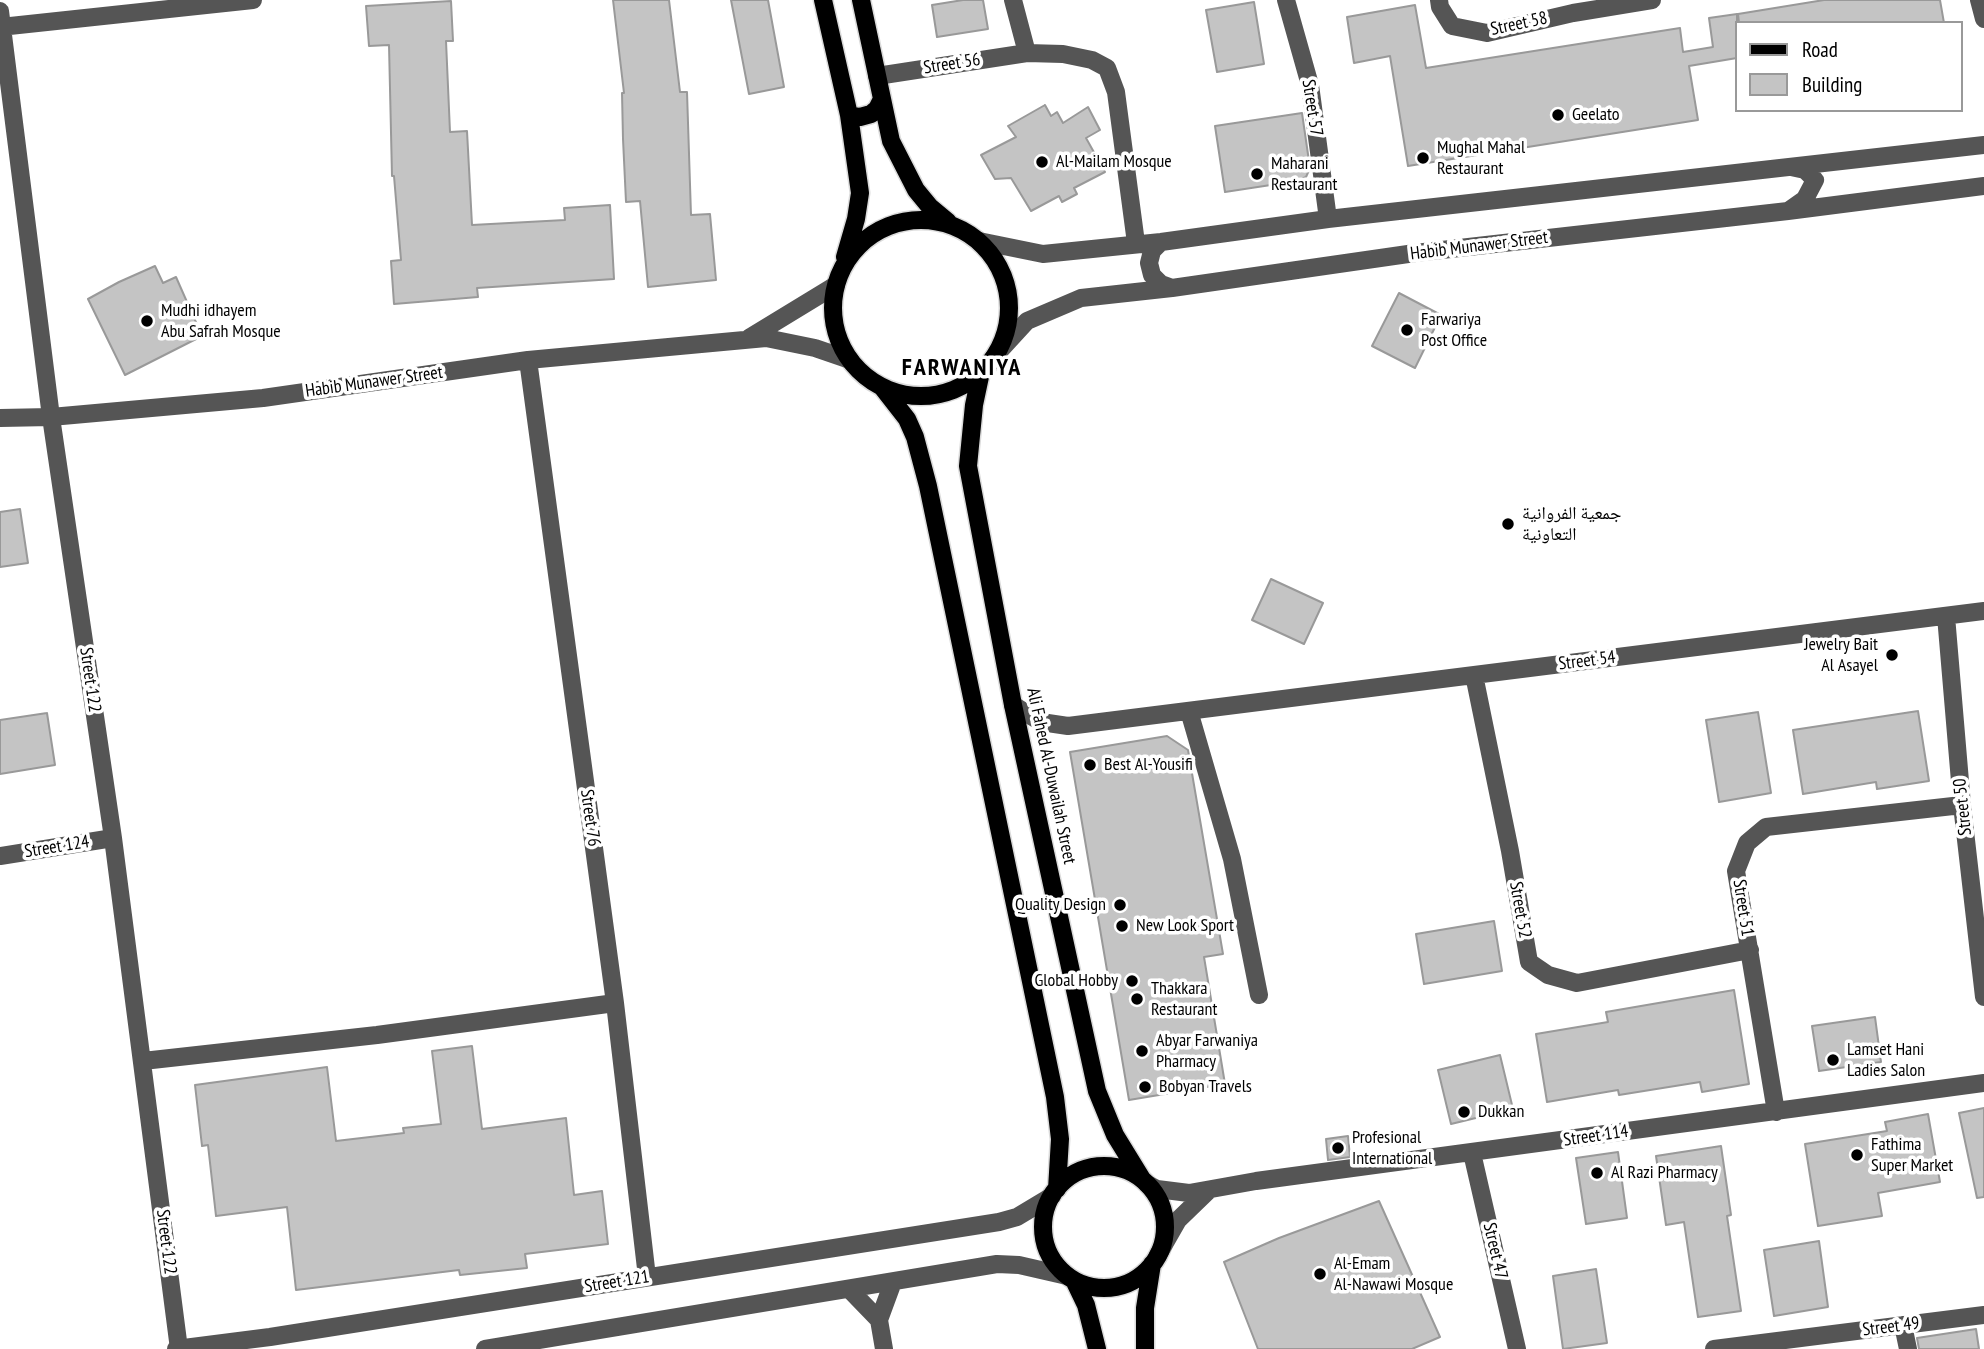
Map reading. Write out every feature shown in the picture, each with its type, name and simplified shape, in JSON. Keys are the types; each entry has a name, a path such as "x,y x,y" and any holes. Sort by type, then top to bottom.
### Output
{"main road":[{"path":"823,0 849,115 860,193 856,219 833,305 840,343 860,372 882,387 907,395 934,395 959,387 981,372 993,357 1004,338 1009,318 1009,296 1003,275 993,257 979,241 950,224 930,207 916,190 891,141 861,0"},
{"path":"849,115 860,117 871,114 881,99"},
{"path":"839,278 856,249 876,232 899,222 925,219 950,224"},
{"name":"Ali Fahed Al-Duwailah Street","path":"981,372 974,405 968,466 1013,705 1097,1091 1115,1135 1144,1181"},
{"path":"882,387 907,419 915,437 928,486 1055,1097 1060,1139 1054,1192 1045,1212 1043,1230 1055,1263 1071,1278 1086,1305 1097,1349"},
{"path":"1054,1192 1068,1178 1097,1166 1121,1169 1144,1181 1158,1199 1164,1217 1164,1236 1155,1259 1145,1308 1145,1349"},
{"path":"1071,1278 1090,1286 1107,1288 1140,1277 1155,1259"}],"street":[{"path":"1,22 253,0"},
{"path":"1013,0 1027,53"},
{"name":"Street 57","path":"1286,0 1310,85 1328,219"},
{"name":"Street 58","path":"1439,0 1451,26 1487,33 1572,6 1652,0"},
{"path":"1979,0 1984,19"},
{"name":"Street 122","path":"1,22 51,417 143,1061 178,1349"},
{"name":"Street 56","path":"877,76 1027,53 1063,54 1092,60 1107,68 1116,92 1136,243"},
{"path":"979,241 1043,254 1984,145"},
{"path":"1788,211 1805,199 1815,180 1805,170 1789,167"},
{"name":"Habib Munawer Street","path":"993,357 1027,321 1082,298 1172,288 1415,253 1984,186"},
{"path":"1161,242 1152,251 1149,263 1152,275 1161,284 1172,288"},
{"name":"Habib Munawer Street","path":"747,339 839,278"},
{"name":"Habib Munawer Street","path":"0,418 51,417 262,398 528,360 747,339 766,338 790,342 850,360"},
{"name":"Street 76","path":"528,360 615,1003 647,1277"},
{"name":"Street 54","path":"1013,705 1041,722 1068,726 1984,611"},
{"name":"Street 50","path":"1946,616 1962,805 1984,997"},
{"name":"Street 52","path":"1474,675 1510,851 1529,962 1548,975 1577,983 1750,950"},
{"path":"1189,711 1233,859 1259,995"},
{"name":"Street 51","path":"1776,1112 1737,871 1746,842 1766,827 1962,805"},
{"name":"Street 124","path":"0,856 113,838"},
{"path":"143,1061 377,1035 615,1003"},
{"name":"Street 114","path":"1144,1181 1170,1191 1189,1193 1256,1181 1984,1083"},
{"name":"Street 47","path":"1472,1153 1517,1349"},
{"path":"1155,1259 1178,1220 1209,1190"},
{"name":"Street 121","path":"178,1349 270,1337 999,1222 1017,1217 1054,1192"},
{"path":"485,1349 997,1264 1019,1265 1071,1278"},
{"path":"884,1349 879,1320 893,1282"},
{"path":"849,1289 879,1320"},
{"name":"Street 49","path":"1714,1349 1984,1315"},
{"path":"1903,1325 1908,1349"}],"building":[{"path":"613,0 669,0 680,92 687,92 691,215 710,214 716,280 648,287 640,201 626,202 624,93"},
{"path":"731,0 768,0 784,87 749,94"},
{"path":"983,0 988,29 937,37 932,5"},
{"path":"1824,0 1940,0 1944,21 1739,21 1738,14"},
{"path":"451,1 453,41 446,41 450,132 467,131 472,225 565,220 564,208 610,205 614,279 477,288 478,297 394,304 391,261 401,260 392,176 389,45 369,46 366,6"},
{"path":"1254,2 1264,64 1217,72 1206,10"},
{"path":"1415,5 1426,68 1680,28 1683,52 1713,47 1709,18 1737,14 1736,58 1689,66 1698,120 1408,166 1390,56 1354,63 1347,17"},
{"name":"Al-Mailam Mosque","path":"1045,105 1051,116 1057,112 1063,123 1088,107 1100,130 1086,138 1105,172 1074,188 1077,194 1062,202 1059,196 1031,211 1011,178 995,179 981,155 1016,137 1008,126"},
{"path":"1302,113 1310,168 1306,177 1297,181 1225,192 1215,126"},
{"name":"Mudhi idhayem Abu Safrah Mosque","path":"155,266 163,283 176,277 202,336 125,375 88,299"},
{"name":"Farwariya Post Office","path":"1399,293 1441,315 1415,368 1372,346"},
{"path":"20,509 28,563 0,567 0,512"},
{"path":"1271,579 1323,603 1304,644 1252,620"},
{"path":"1918,711 1929,781 1877,789 1876,782 1803,794 1793,730"},
{"path":"1758,712 1771,793 1719,802 1706,720"},
{"path":"47,713 55,765 0,774 0,720"},
{"path":"1167,736 1188,750 1223,954 1204,957 1225,1084 1129,1100 1070,752"},
{"path":"1494,921 1502,971 1424,984 1416,934"},
{"path":"1734,990 1749,1084 1702,1092 1700,1082 1619,1095 1618,1090 1547,1102 1536,1034 1608,1022 1606,1012"},
{"path":"1875,1017 1881,1062 1819,1071 1812,1026"},
{"path":"472,1046 482,1129 566,1118 574,1195 602,1191 608,1244 525,1254 527,1268 460,1275 459,1270 296,1290 287,1207 216,1216 208,1145 202,1146 195,1085 327,1067 336,1141 404,1133 403,1128 441,1124 432,1051"},
{"path":"1500,1055 1513,1109 1451,1124 1438,1070"},
{"path":"1984,1108 1984,1197 1977,1198 1959,1113"},
{"path":"1928,1114 1940,1182 1878,1193 1882,1216 1818,1226 1805,1144 1887,1131 1885,1122"},
{"name":"Profesional International","path":"1348,1136 1350,1157 1328,1160 1326,1139"},
{"path":"1721,1146 1731,1215 1727,1216 1741,1311 1698,1317 1684,1222 1666,1225 1656,1156"},
{"path":"1618,1152 1627,1218 1586,1224 1576,1158"},
{"name":"Al-Emam Al-Nawawi Mosque","path":"1379,1201 1440,1337 1412,1349 1258,1349 1224,1262 1279,1238"},
{"path":"1819,1241 1828,1307 1774,1316 1764,1250"},
{"path":"1596,1269 1607,1343 1563,1349 1553,1276"},
{"path":"1976,1329 1979,1349 1919,1349 1917,1338"}],"place":[{"name":"Geelato","path":"1558,115"},
{"name":"Mughal Mahal Restaurant","path":"1423,158"},
{"name":"Al-Mailam Mosque","path":"1042,162"},
{"name":"Maharani Restaurant","path":"1257,174"},
{"name":"Mudhi idhayem Abu Safrah Mosque","path":"147,321"},
{"name":"Farwariya Post Office","path":"1407,330"},
{"name":"جمعية الفروانية التعاونية","path":"1508,524"},
{"name":"Jewelry Bait Al Asayel","path":"1892,655"},
{"name":"Best Al-Yousifi","path":"1090,765"},
{"name":"Quality Design","path":"1120,905"},
{"name":"New Look Sport","path":"1122,926"},
{"name":"Global Hobby","path":"1132,981"},
{"name":"Thakkara Restaurant","path":"1137,999"},
{"name":"Abyar Farwaniya Pharmacy","path":"1142,1051"},
{"name":"Lamset Hani Ladies Salon","path":"1833,1060"},
{"name":"Bobyan Travels","path":"1145,1087"},
{"name":"Dukkan","path":"1464,1112"},
{"name":"Profesional International","path":"1338,1148"},
{"name":"Fathima Super Market","path":"1857,1155"},
{"name":"Al Razi Pharmacy","path":"1597,1173"},
{"name":"Al-Emam Al-Nawawi Mosque","path":"1320,1274"}],"district":[{"name":"FARWANIYA","path":"962,368"}]}
